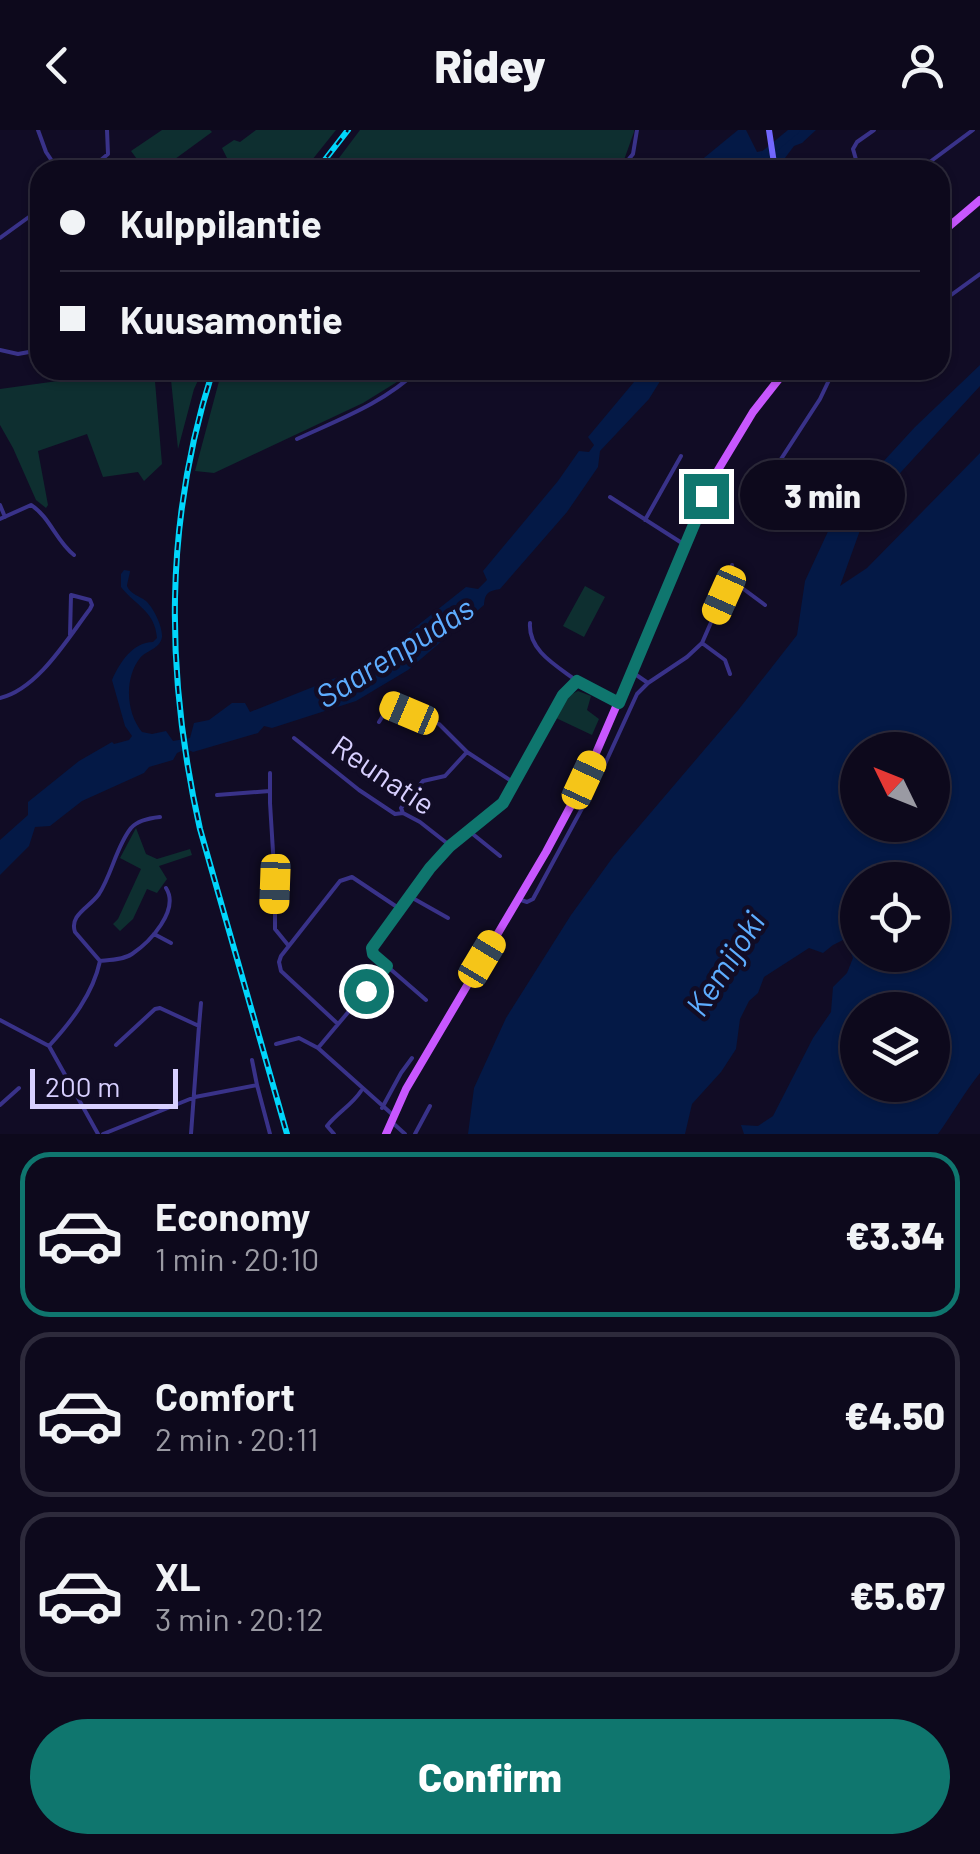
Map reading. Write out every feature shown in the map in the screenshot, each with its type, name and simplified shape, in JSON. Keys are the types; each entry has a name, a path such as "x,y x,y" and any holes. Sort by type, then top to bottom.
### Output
{"main road":[{"path":"769,130 774,160"},
{"path":"950,226 980,200"},
{"path":"386,1134 411,1079 566,815 727,454 778,380"}],"street":[{"path":"38,130 51,160"},
{"path":"101,160 108,154 107,130"},
{"path":"628,160 637,140 637,130"},
{"path":"856,160 853,149 874,130"},
{"path":"932,160 973,130"},
{"path":"0,238 30,216"},
{"path":"950,296 980,274"},
{"path":"0,350 30,352"},
{"path":"297,439 396,391 408,380"},
{"path":"760,490 829,380"},
{"path":"645,520 680,456"},
{"path":"610,496 685,545"},
{"path":"0,505 2,518 31,504 38,508 64,547 74,555"},
{"path":"518,899 532,899 634,701 648,682 702,643 732,566"},
{"path":"730,579 765,604"},
{"path":"0,698 12,695 35,677 70,634 92,605 90,600 71,595 70,634"},
{"path":"530,623 532,642 544,655 577,681 619,703"},
{"path":"702,643 724,660 730,674"},
{"path":"632,672 648,682"},
{"path":"426,1000 373,954 372,948 450,846 503,803 560,700 577,681"},
{"path":"379,722 390,705 439,724 467,752 516,784"},
{"name":"Reunatie","path":"294,738 359,790 395,814 402,812 420,822 450,846"},
{"path":"402,812 401,808 422,781 446,776 467,752"},
{"path":"270,773 274,929 288,946"},
{"path":"217,795 270,791"},
{"path":"100,961 75,932 74,920 98,894 132,826 160,817"},
{"path":"469,831 500,856"},
{"path":"338,1024 282,972 278,962 340,881 352,877 400,908"},
{"path":"100,961 126,958 154,934 171,904 166,888"},
{"path":"409,896 448,918"},
{"path":"154,934 171,943"},
{"path":"49,1046 78,1012 100,961"},
{"path":"318,1048 387,966"},
{"path":"191,1134 201,1003"},
{"path":"116,1045 155,1009 199,1026"},
{"path":"0,1020 49,1046 100,1134 194,1097 257,1085"},
{"path":"276,1044 298,1038 318,1048 405,1134"},
{"path":"382,1108 412,1058"},
{"path":"252,1060 270,1134"},
{"path":"0,1105 19,1088"},
{"path":"334,1134 327,1126 362,1089"},
{"path":"415,1134 430,1106"}],"green space":[{"path":"162,130 212,132 174,160 138,160 131,151"},
{"path":"256,130 336,130 312,160 228,160 222,148 234,140 240,142"},
{"path":"360,130 634,130 624,160 338,160"},
{"path":"65,380 155,380 162,464 144,481 138,472 103,477 87,434 38,451 46,508 36,500 0,425 0,389"},
{"path":"171,380 198,380 194,389 178,449"},
{"path":"219,380 400,380 363,403 214,473 195,471"},
{"path":"585,586 605,597 584,637 563,626"},
{"path":"578,691 591,696 587,710 599,719 592,735 556,718 568,696"},
{"path":"136,828 146,854 157,859 190,849 192,855 159,866 167,879 157,893 147,889 133,919 120,931 113,924 141,869 120,858"}],"water":[{"path":"738,130 746,130 757,152 780,147 790,130 816,130 785,158 701,160"},
{"name":"Kemijoki","path":"980,365 980,386 868,508 840,586 867,568 980,453 980,1073 938,1134 744,1134 741,1125 758,1126 773,1116 813,1038 831,1012 833,987 847,972 950,972 950,862 840,862 840,942 823,953 809,948 764,977 740,1019 736,1049 692,1104 685,1134 468,1134 474,1088 506,1018 571,915 613,857 797,635 805,581 837,512 915,427"},
{"path":"636,380 661,380 649,399 600,451 598,467 567,512 500,589 488,593 484,605 408,670 356,701 272,728 264,726 258,733 193,752 186,749 173,760 149,767 144,773 82,801 50,826 35,827 29,846 0,875 0,840 28,815 28,802 79,761 112,742 132,736 125,726 112,680 128,654 157,638 149,615 121,587 124,570 130,571 128,589 149,604 162,633 159,644 140,658 131,675 133,715 142,732 166,731 173,741 190,738 194,723 209,720 232,703 245,703 250,712 348,673 388,649 466,587 478,589 487,580 483,571 579,451 589,452 594,445 588,437"}],"waterway":[{"name":"Saarenpudas","path":"766,154 795,130"}],"railway":[{"path":"325,160 348,130"},
{"path":"210,380 185,484 178,541 175,598 180,713 200,829 287,1134"}],"route":[{"path":"366,991 387,966 373,954 372,948 430,868 450,846 503,803 563,695 577,681 619,703 706,496"}]}
